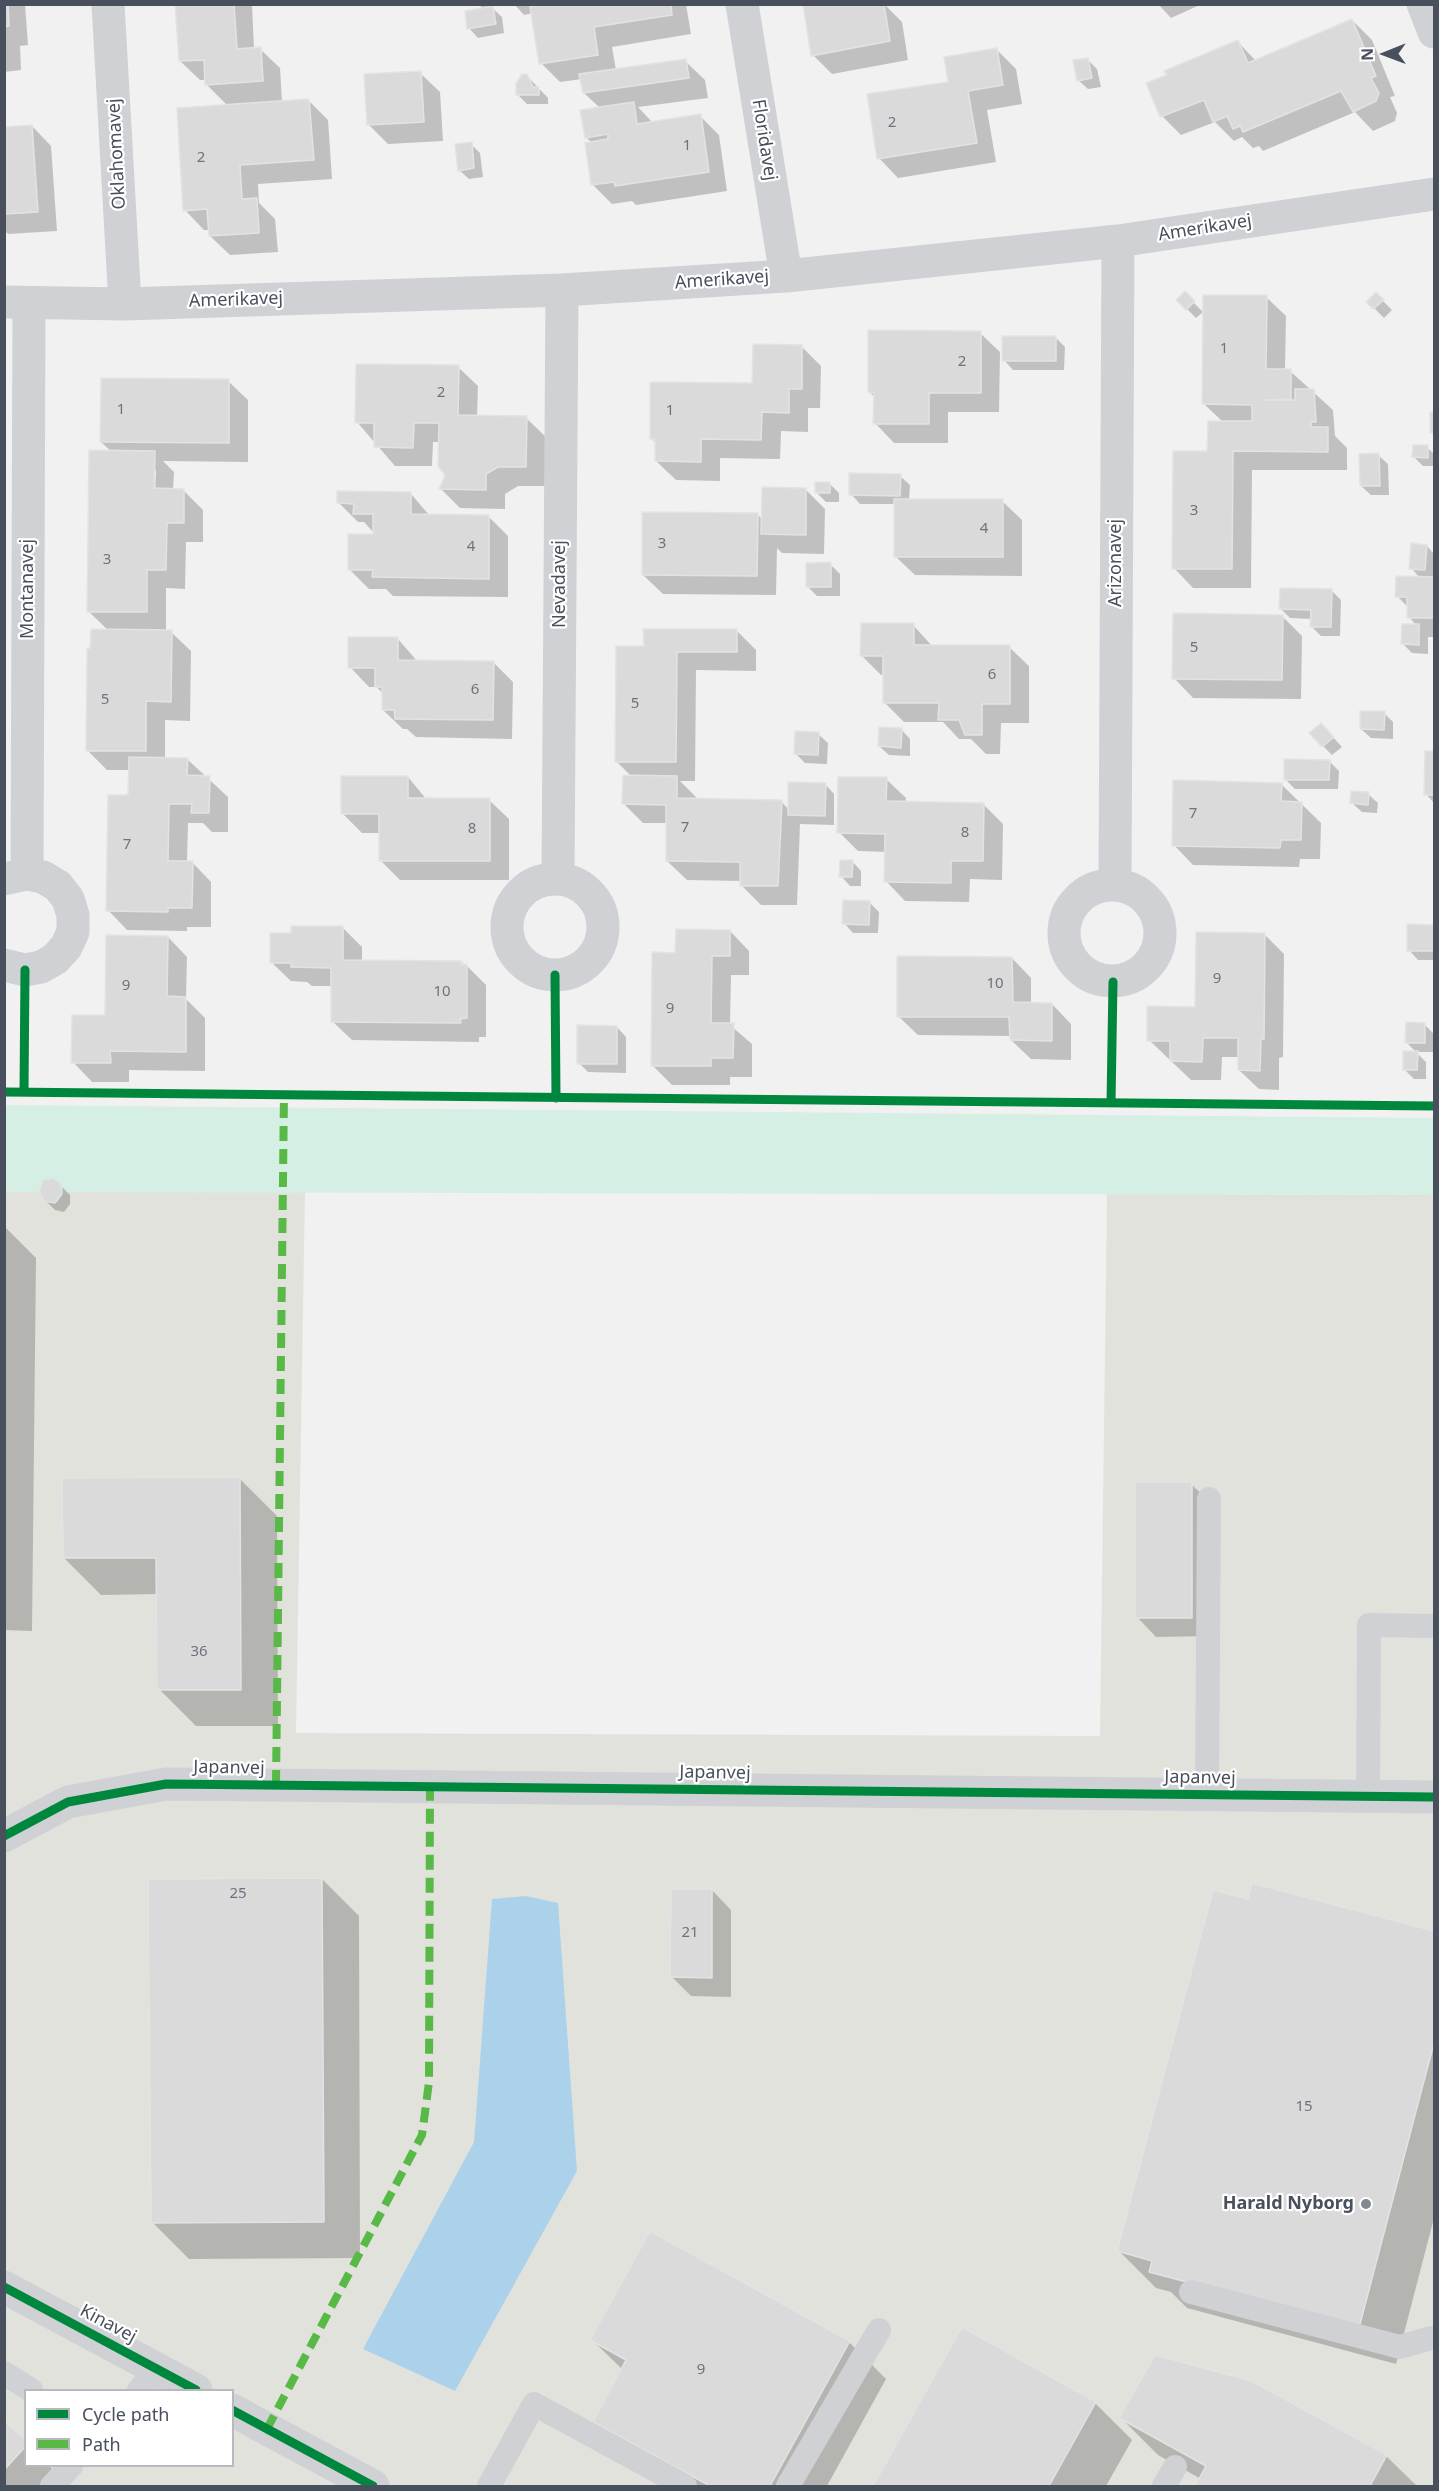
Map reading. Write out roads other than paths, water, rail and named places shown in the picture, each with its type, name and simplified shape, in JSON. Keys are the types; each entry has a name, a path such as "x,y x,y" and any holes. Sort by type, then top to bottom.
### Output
{"street":[{"name":"Oklahomavej","path":"108,4 125,304"},
{"name":"Floridavej","path":"742,4 786,276"},
{"path":"1423,4 1434,32"},
{"name":"Amerikavej","path":"17,303 125,304 562,291 786,276 1118,241 1434,194"},
{"name":"Arizonavej","path":"1114,885 1118,241"},
{"name":"Nevadavej","path":"558,878 562,291"},
{"name":"Montanavej","path":"4,965 25,970 41,967 61,953 73,932 73,915 68,899 50,881 16,876 17,303"},
{"name":"Japanvej","path":"4,1836 68,1802 166,1784 1434,1797"},
{"name":"Kinavej","path":"4,2286 148,2380 187,2389"},
{"path":"234,2411 373,2487"}],"lane":[{"path":"1207,1795 1209,1499"},
{"path":"1368,1796 1369,1625 1434,1626"},
{"path":"1191,2292 1400,2347 1433,2335"},
{"path":"788,2487 879,2330"},
{"path":"4,2373 28,2389"},
{"path":"489,2487 534,2404 685,2487"},
{"path":"52,2487 70,2467"}],"water":[{"path":"526,1896 558,1903 577,2171 455,2391 363,2349 474,2142 492,1899"}],"place":[{"name":"Harald Nyborg","path":"1366,2204"}]}
